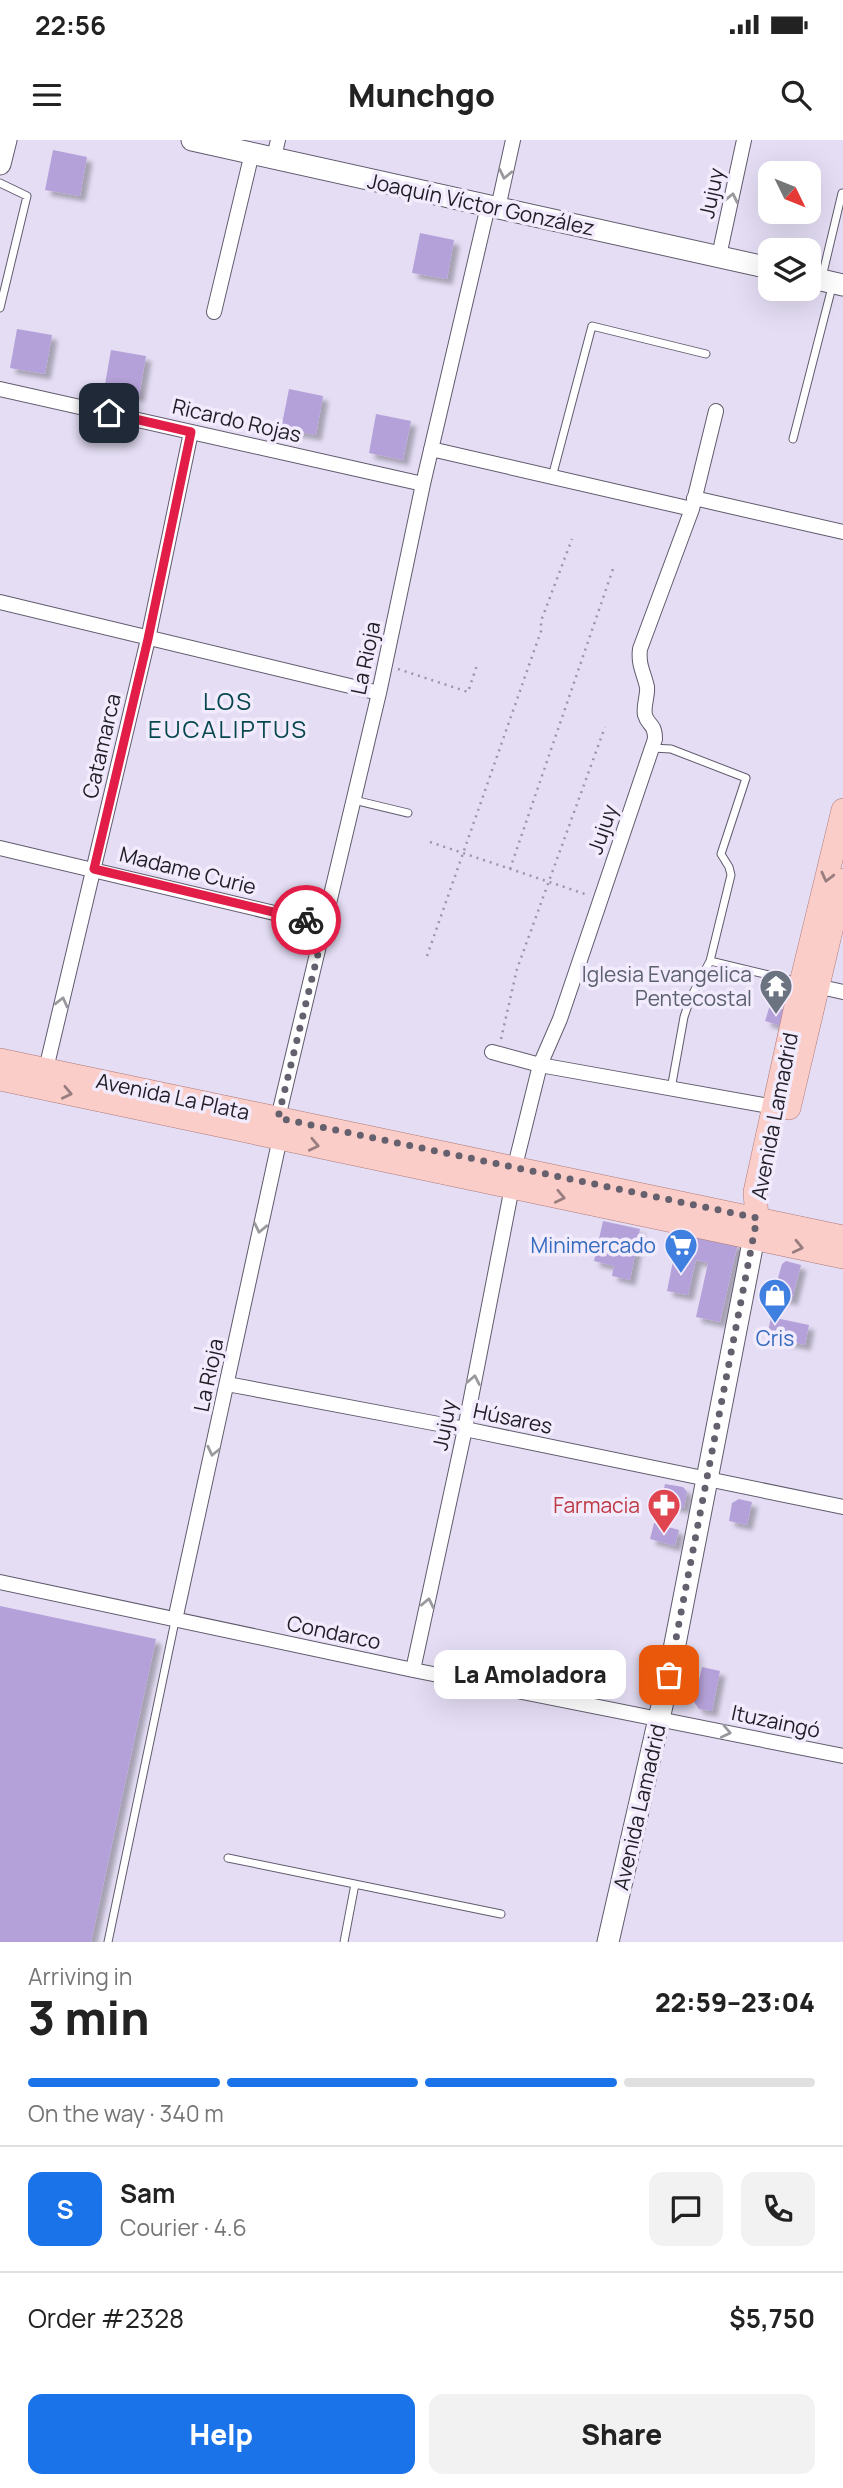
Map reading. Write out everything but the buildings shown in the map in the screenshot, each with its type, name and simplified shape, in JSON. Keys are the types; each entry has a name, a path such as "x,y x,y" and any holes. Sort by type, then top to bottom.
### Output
{"main road":[{"name":"Avenida Lamadrid","path":"756,1228 769,1197 843,810"},
{"name":"Avenida Lamadrid","path":"756,1228 755,1192 774,1107 843,880"},
{"name":"Avenida La Plata","path":"0,1060 46,1069 279,1128"},
{"name":"Avenida La Plata","path":"0,1079 279,1128 756,1228"},
{"path":"756,1228 843,1237"},
{"path":"756,1228 843,1257"}],"street":[{"path":"0,164 6,140"},
{"name":"Joaquín Víctor González","path":"192,140 252,153 276,149 493,207 758,265"},
{"name":"La Rioja","path":"175,1620 228,1384 279,1128 379,693 431,449 493,207 513,140"},
{"name":"Jujuy","path":"719,256 744,140"},
{"path":"214,312 252,153"},
{"name":"Ricardo Rojas","path":"0,389 424,484"},
{"path":"652,748 655,729 646,719 647,687 640,668 640,649 693,504 716,411"},
{"name":"Catamarca","path":"46,1069 148,639 191,432"},
{"path":"431,449 552,478 843,532"},
{"path":"0,602 379,693"},
{"name":"Jujuy","path":"413,1670 465,1429 513,1177 540,1065 560,1019 652,748"},
{"name":"Madame Curie","path":"0,848 325,925"},
{"path":"809,985 843,992"},
{"path":"496,1053 540,1065 774,1107"},
{"name":"Avenida Lamadrid","path":"608,1942 659,1719 756,1228"},
{"name":"Húsares","path":"228,1384 465,1429 843,1507"},
{"name":"Condarco","path":"0,1582 659,1719"},
{"name":"Ituzaingó","path":"659,1719 843,1756"}],"lane":[{"path":"0,183 27,196 0,308"},
{"path":"793,439 842,193"},
{"path":"552,478 592,326 706,354"},
{"path":"652,748 671,750 746,778 721,854 731,876 710,961 690,999 684,1017 671,1090"},
{"path":"354,800 408,813"},
{"path":"710,961 809,985"},
{"path":"108,1942 175,1620"},
{"path":"229,1857 501,1914"},
{"path":"344,1942 355,1884"}],"path":[{"path":"427,956 541,631 541,621 572,539"},
{"path":"510,869 612,569"},
{"path":"385,665 468,692 477,665"},
{"path":"496,1053 517,969 605,727"},
{"path":"430,842 601,899"}],"way so far":[{"path":"306,920 325,925 278,1118 757,1218 669,1675"}],"place":[{"name":"Iglesia Evangelica Pentecostal","path":"776,1016"},
{"name":"Minimercado","path":"681,1275"},
{"name":"Cris","path":"775,1325"},
{"name":"Farmacia","path":"664,1535"},
{"name":"La Amoladora","path":"669,1675"}],"district":[{"name":"LOS EUCALIPTUS","path":"228,714"}],"route":[{"path":"109,413 191,432 148,639 94,869 306,920"}]}
